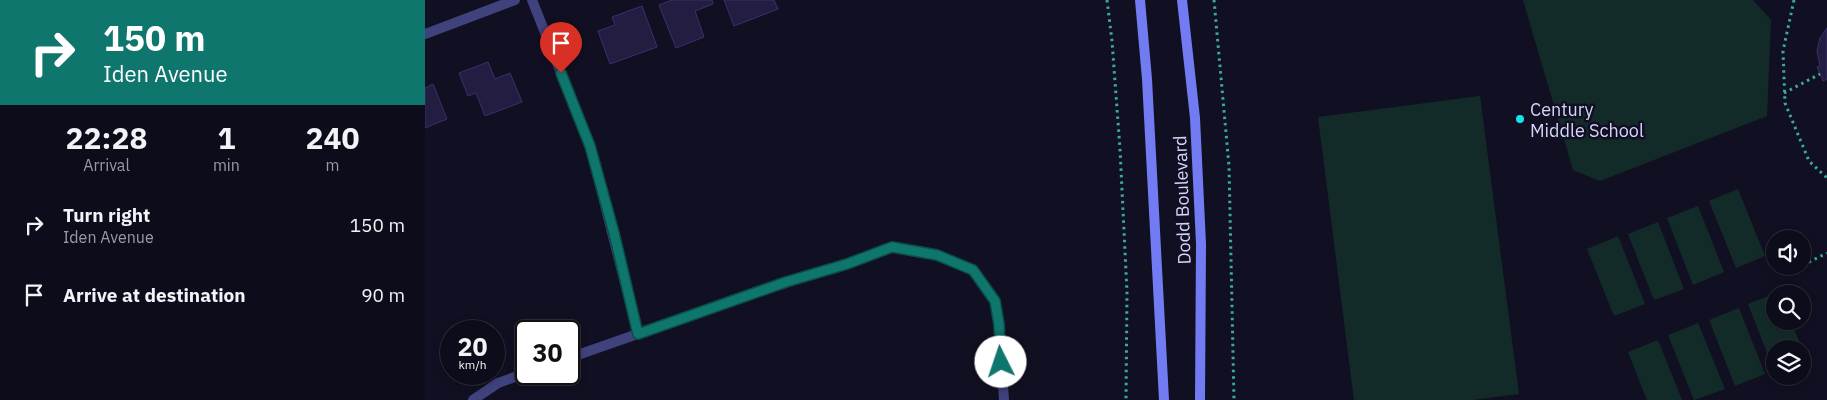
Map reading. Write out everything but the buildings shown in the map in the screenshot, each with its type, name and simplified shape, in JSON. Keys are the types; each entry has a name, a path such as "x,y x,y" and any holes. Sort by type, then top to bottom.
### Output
{"main road":[{"name":"Dodd Boulevard","path":"1140,0 1148,88 1165,400"},
{"name":"Dodd Boulevard","path":"1182,0 1195,118 1201,244 1200,400"}],"street":[{"path":"425,34 515,0"},
{"path":"531,0 590,146 614,233 638,334"},
{"path":"580,354 892,247 937,255 973,270 995,301 999,324 1004,400"},
{"path":"473,400 498,383 515,377"}],"path":[{"path":"1107,0 1121,158 1127,292 1126,400"},
{"path":"1214,0 1229,166 1234,400"},
{"path":"1794,0 1783,51 1785,103 1809,161 1827,178"},
{"path":"1784,92 1820,74"},
{"path":"1811,261 1827,253"}],"green space":[{"path":"1523,0 1753,0 1771,20 1767,116 1600,181 1573,170"},
{"path":"1480,96 1519,394 1472,400 1354,400 1318,117"},
{"path":"1738,189 1765,256 1736,268 1709,201"},
{"path":"1698,206 1724,272 1693,285 1667,218"},
{"path":"1658,222 1684,289 1654,300 1628,234"},
{"path":"1618,236 1645,304 1614,316 1587,249"},
{"path":"1766,297 1766,330 1795,330 1798,340 1766,340 1766,350 1748,304"},
{"path":"1739,308 1765,374 1735,386 1709,320"},
{"path":"1698,323 1725,389 1694,400 1668,335"},
{"path":"1658,340 1682,400 1647,400 1628,352"}],"place":[{"name":"Century Middle School","path":"1520,119"}],"route":[{"path":"561,73 590,146 614,233 638,334 786,282 847,264 892,247 937,255 973,270 995,301 999,324 1001,362"}]}
